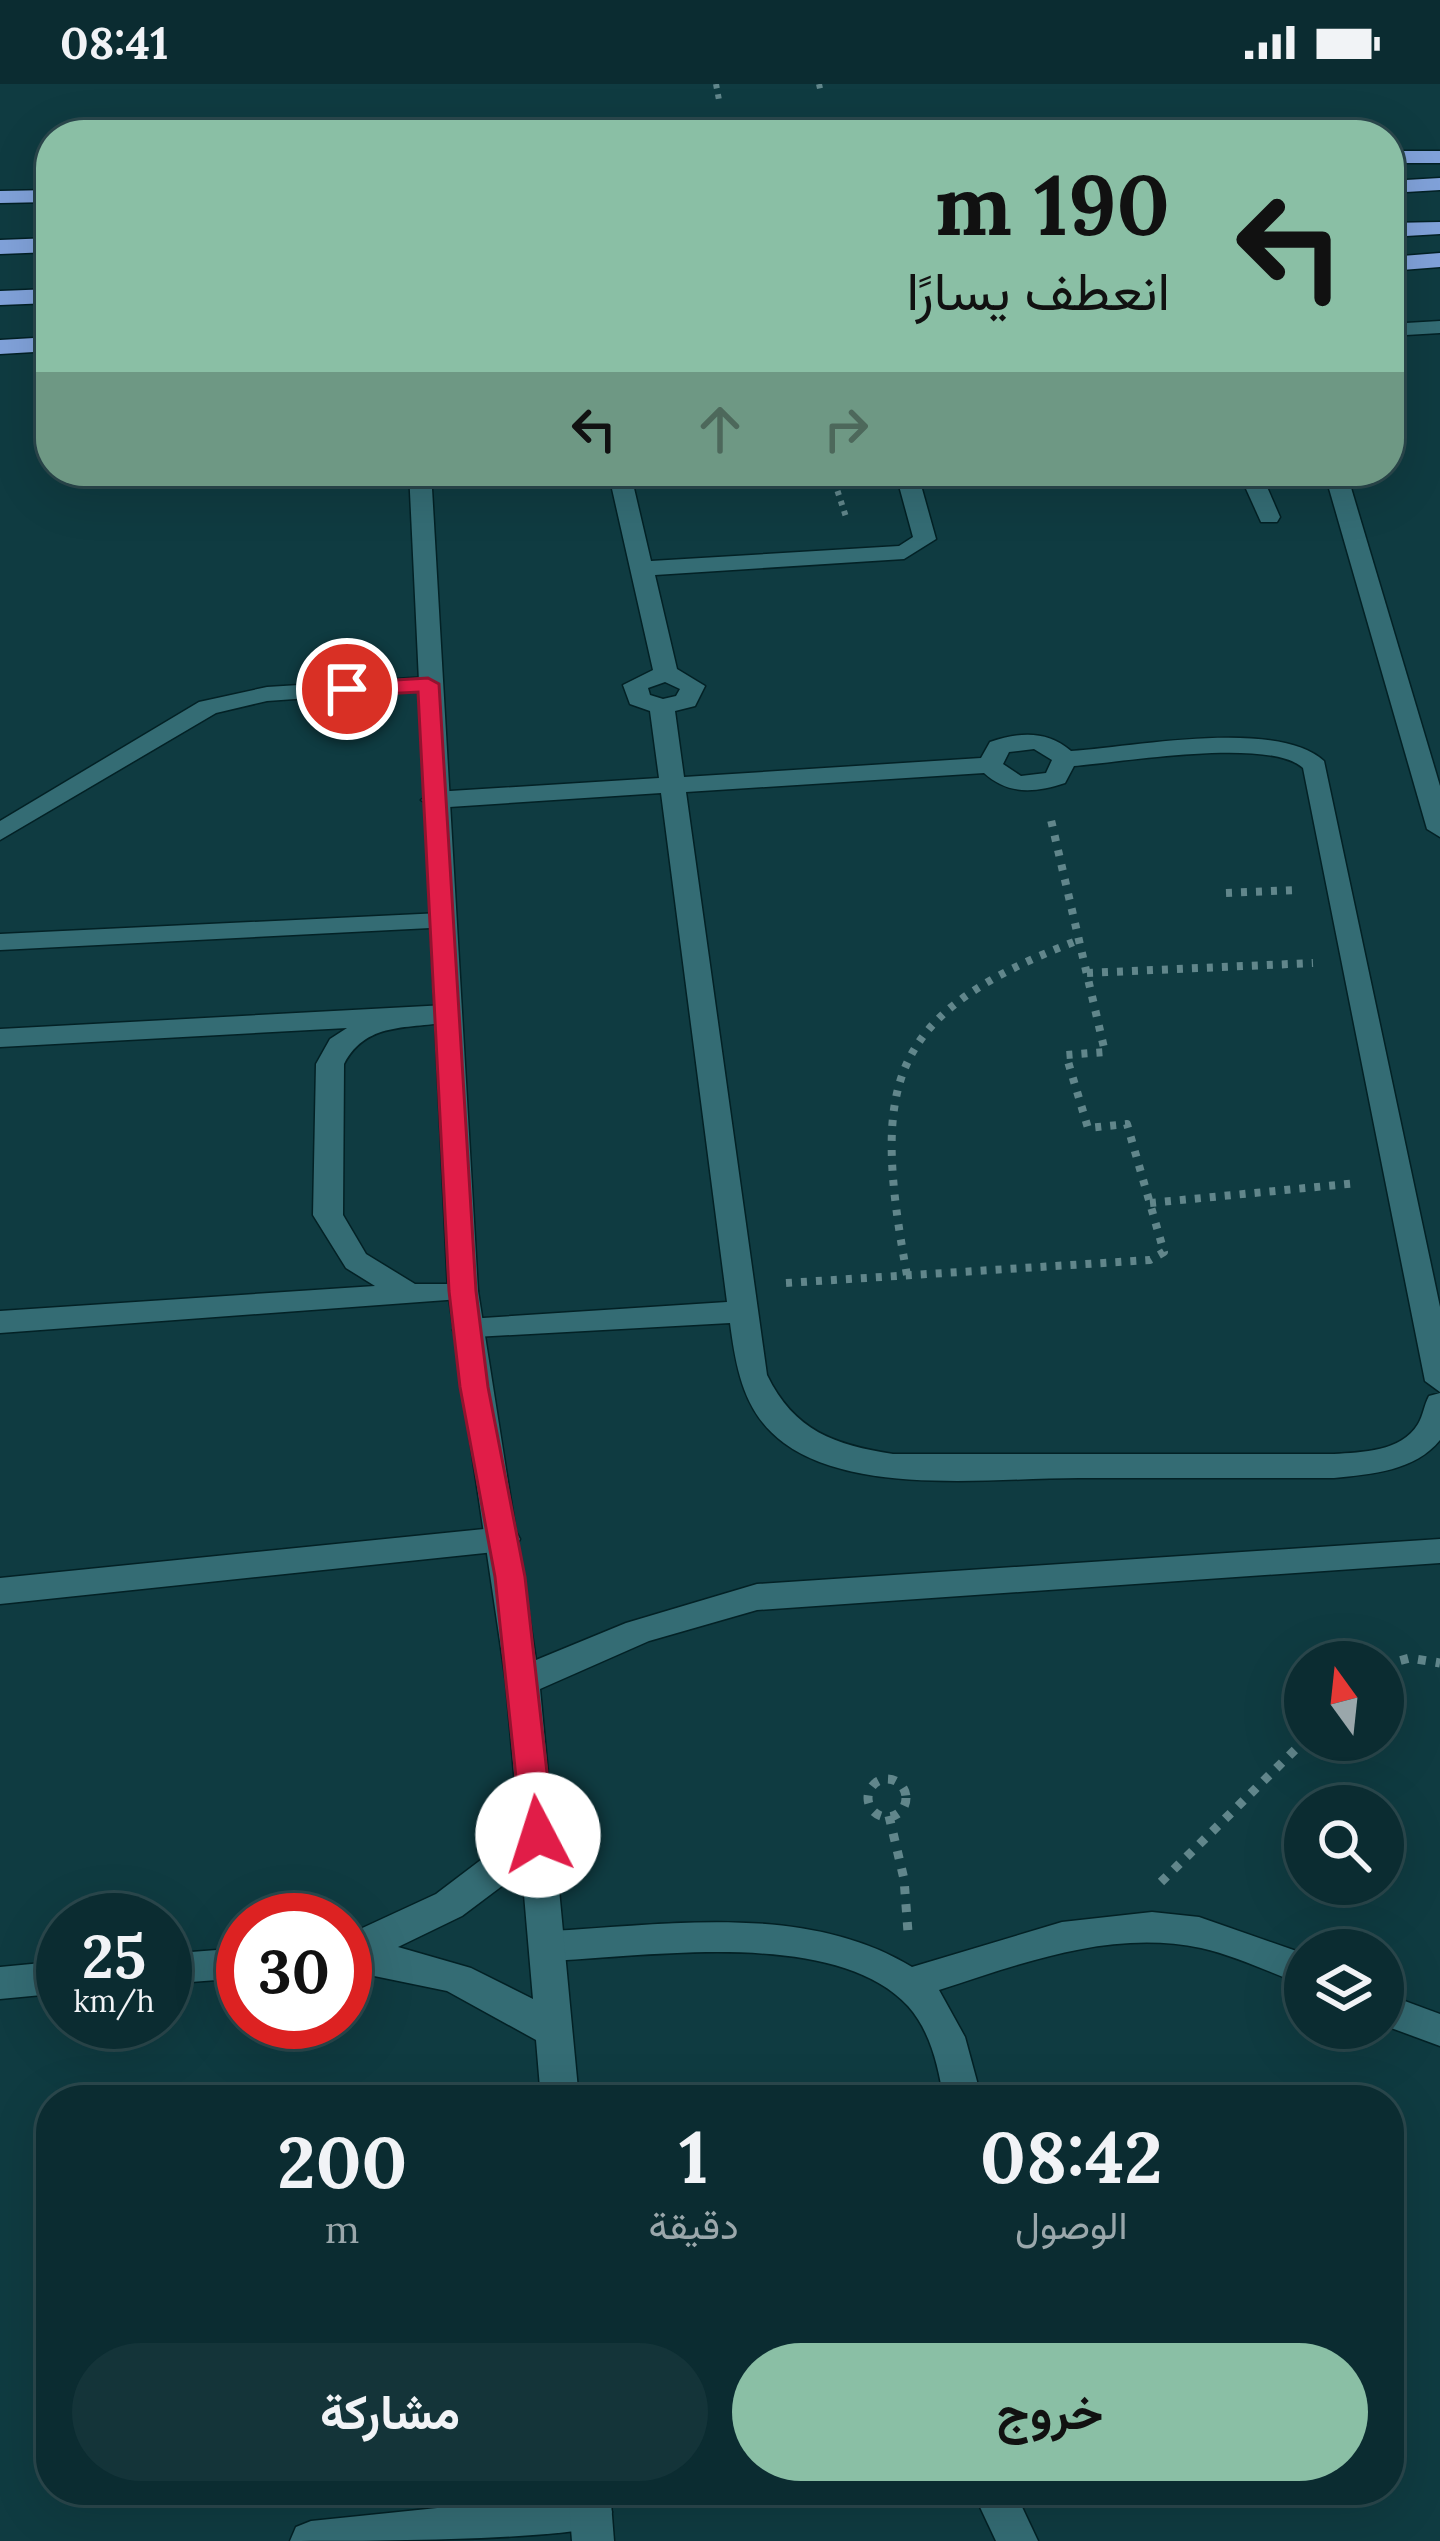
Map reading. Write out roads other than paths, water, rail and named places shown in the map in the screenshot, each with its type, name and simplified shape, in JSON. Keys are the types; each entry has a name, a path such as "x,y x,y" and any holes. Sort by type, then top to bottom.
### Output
{"highway":[{"path":"1404,157 1440,158"},
{"path":"1404,186 1440,184"},
{"path":"0,197 36,196"},
{"path":"1404,229 1440,228"},
{"path":"0,247 36,246"},
{"path":"1404,263 1440,260"},
{"path":"0,298 36,297"},
{"path":"0,347 36,345"}],"street":[{"path":"1404,329 1440,327"},
{"path":"421,486 463,1291 523,1682 559,2085"},
{"path":"622,486 666,673 693,686 686,700 662,707 752,1375 766,1412 800,1440 843,1459 893,1466 1369,1463 1403,1456 1422,1442 1437,1420 1440,1403"},
{"path":"641,568 904,552 925,539 909,486"},
{"path":"1255,486 1269,518"},
{"path":"1339,486 1440,830"},
{"path":"0,832 160,731 208,707 266,694 428,684"},
{"path":"434,800 990,765 1010,781 1043,783 1064,769 1065,759 1058,750 1028,740 998,747 990,765"},
{"path":"1065,759 1263,745 1303,755 1315,766 1440,1382"},
{"path":"0,942 441,921"},
{"path":"0,1038 446,1014"},
{"path":"384,1018 340,1046 330,1064 328,1215 356,1261 410,1294"},
{"path":"0,1322 463,1291"},
{"path":"468,1330 742,1299"},
{"path":"0,1591 504,1539"},
{"path":"523,1682 597,1645 675,1616 757,1597 1440,1551"},
{"path":"372,1942 447,1910 497,1875 538,1835"},
{"path":"909,1984 1077,1933 1144,1925 1202,1929 1284,1959"},
{"path":"549,1946 781,1943 850,1953 909,1984 940,2019 959,2085"},
{"path":"372,1957 450,1973 506,1998 554,2032"},
{"path":"0,1982 36,1980"},
{"path":"1404,2016 1440,2030"},
{"path":"1000,2505 1017,2541"},
{"path":"311,2541 591,2514"}]}
